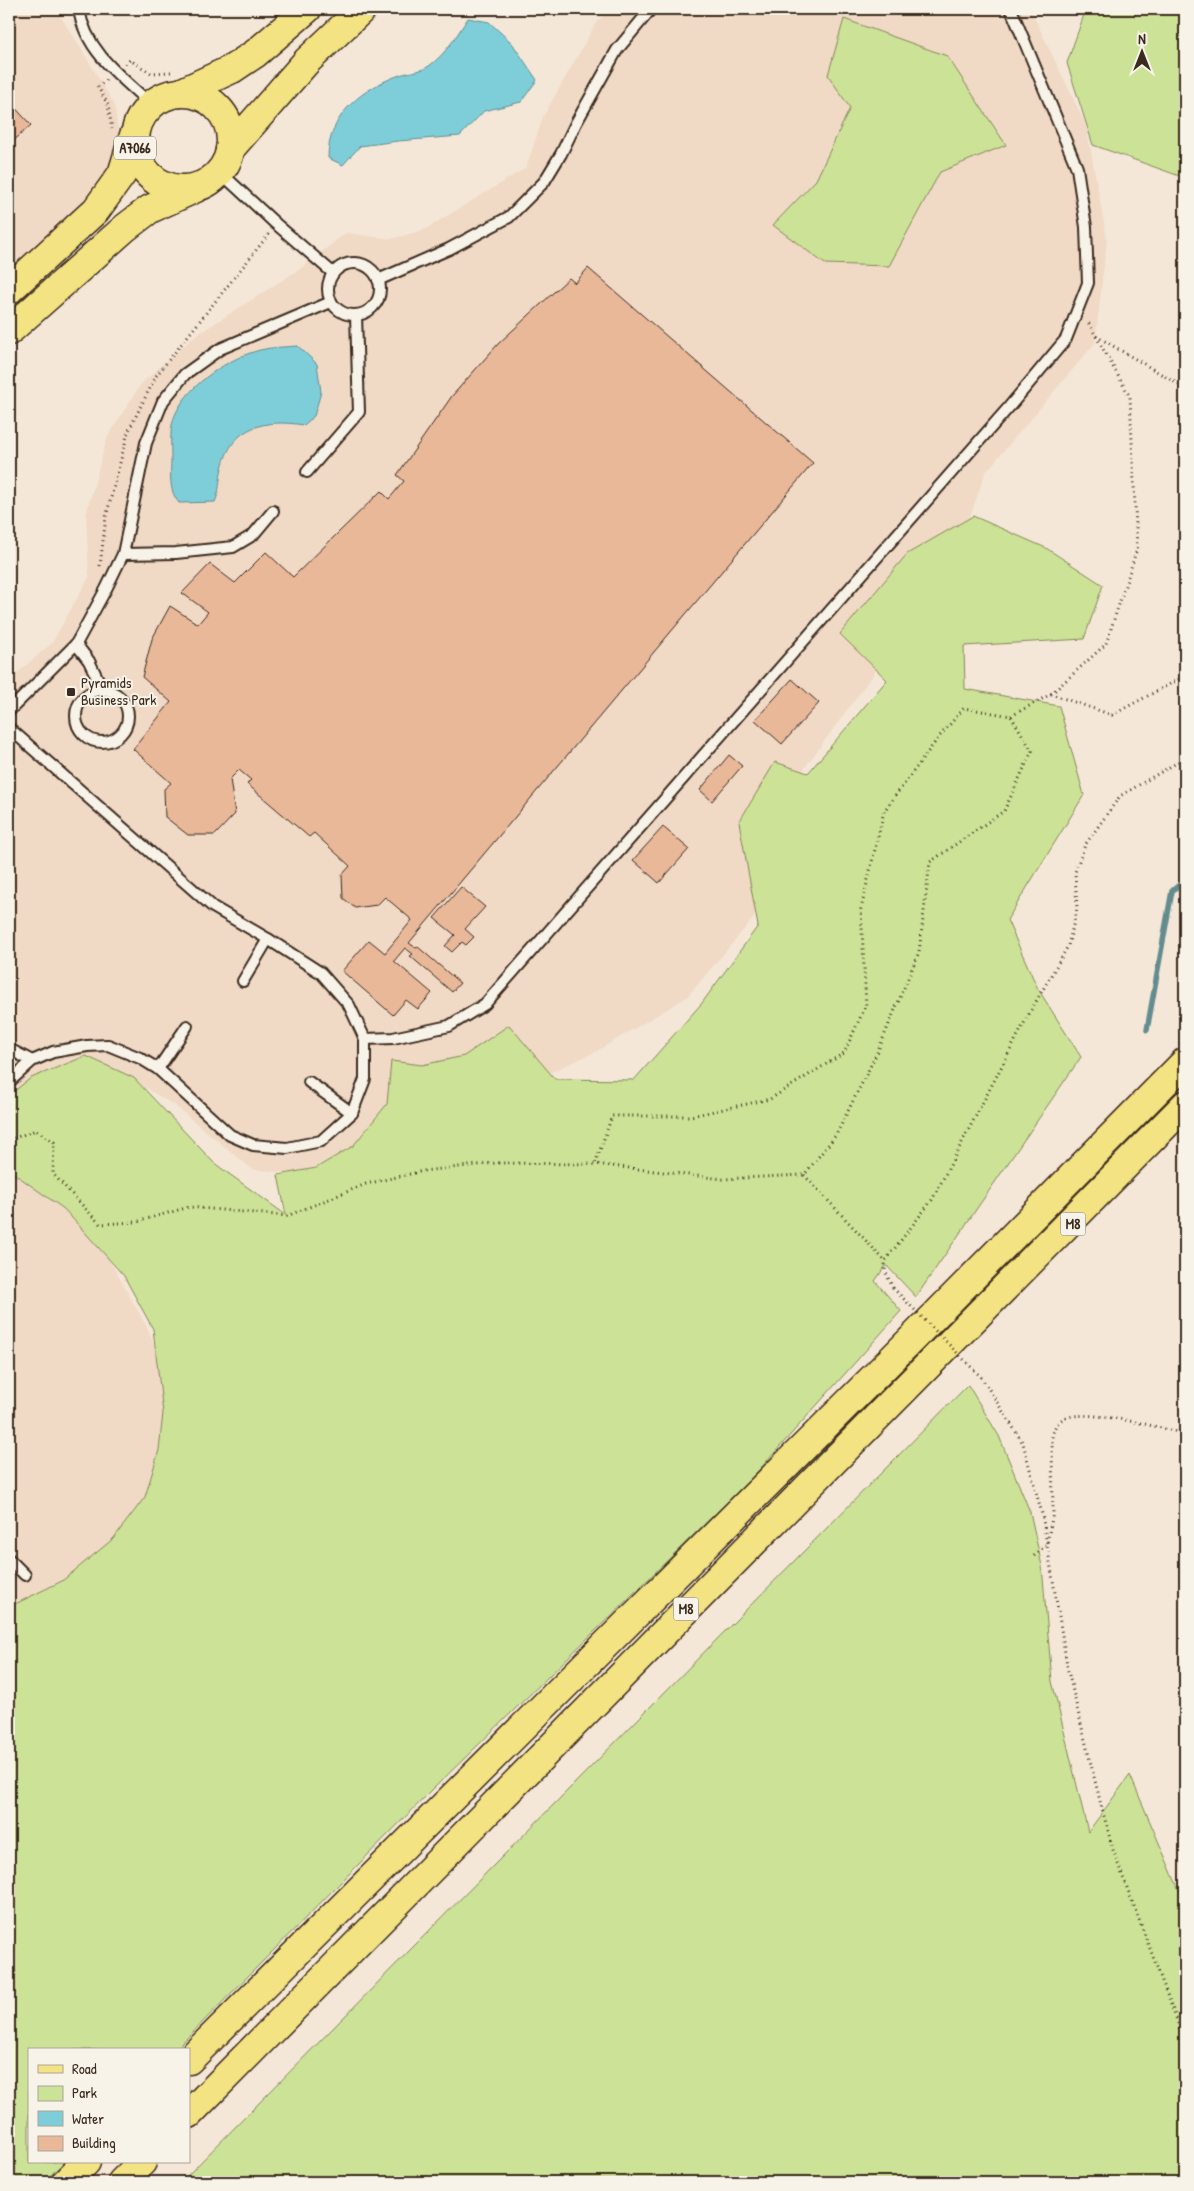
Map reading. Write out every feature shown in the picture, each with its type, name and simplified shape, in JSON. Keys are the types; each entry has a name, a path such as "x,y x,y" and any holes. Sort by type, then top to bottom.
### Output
{"main road":[{"path":"180,94 232,68 256,52 307,9"},
{"path":"9,331 125,228 150,209 217,169 279,92 362,9"},
{"path":"152,105 168,96 180,94 195,95 210,102 218,109 228,128 217,169"},
{"name":"A7066","path":"9,290 96,210 122,174 136,132 146,111 152,105"},
{"name":"A7066","path":"136,132 137,155 149,176 160,183 172,188 182,189 217,169"},
{"name":"M8","path":"190,2059 890,1361 1185,1062"},
{"name":"M8","path":"190,2113 1185,1105"},
{"name":"M8","path":"961,1332 1185,1117"},
{"path":"66,2182 84,2164"},
{"path":"122,2182 140,2164"}],"lane":[{"path":"78,9 80,19 95,51 152,105"},
{"path":"378,280 449,249 509,217 544,182 562,154 576,123 617,50 650,9"},
{"path":"365,1039 393,1038 449,1026 485,1004 1009,407 1066,338 1088,283 1086,227 1077,168 1011,9"},
{"path":"217,169 276,224 333,273"},
{"path":"347,264 362,264 374,272 378,280 380,293 377,301 369,310 356,316 339,311 331,302 328,293 329,282 333,273 347,264"},
{"path":"9,711 76,644 123,554 146,443 163,401 185,374 220,349 331,302"},
{"path":"307,472 359,412 356,316"},
{"path":"123,554 233,547 253,535 273,511"},
{"path":"76,644 90,661 103,690 119,696 128,710 126,728 121,735 105,742 96,742 82,733 76,717 77,709 86,695 103,690"},
{"path":"9,728 213,907 321,973 349,1005 365,1039 365,1079 352,1113 321,1141 287,1148 253,1145 230,1135 158,1069 140,1058 108,1046 87,1046 53,1052 32,1061 9,1082"},
{"path":"243,981 268,939"},
{"path":"158,1069 187,1026"},
{"path":"9,1050 32,1061"},
{"path":"309,1082 352,1113"},
{"path":"9,1559 25,1575"}],"path":[{"path":"595,1164 612,1116 691,1116 770,1099 844,1053 866,1004 861,909 884,810 938,737 964,708 1011,716 1051,694 1106,644 1137,549 1130,397 1078,306"},
{"path":"1095,336 1185,388"},
{"path":"1051,694 1112,715 1185,676"},
{"path":"804,1175 840,1127 877,1053 919,952 930,862 1004,810 1032,751 1011,716"},
{"path":"1185,758 1120,796 1085,845 1075,872 1078,909 1068,946 1030,1012 932,1200 885,1261 885,1272 893,1288 981,1377 1023,1443 1042,1514 1068,1671 1101,1805 1114,1853 1185,2042"},
{"path":"9,1140 36,1130 54,1142 53,1174 100,1224 136,1222 189,1207 287,1216 366,1184 423,1171 496,1163 595,1164 723,1179 804,1175 885,1261"},
{"path":"1034,1556 1047,1544 1053,1514 1052,1438 1054,1428 1060,1420 1074,1416 1102,1416 1185,1434"}],"shaded area":[{"path":"9,9 55,9 114,104 119,136 105,180 9,269"},
{"name":"Pyramids Business Park","path":"610,9 1030,9 1086,125 1107,239 1095,343 985,473 954,564 798,777 772,896 687,997 597,1051 435,1126 294,1174 252,1169 174,1105 114,1069 81,1066 48,1072 12,1093 9,1101 9,680 52,643 89,577 86,515 107,438 141,384 195,336 300,269 346,233 391,239 424,230 526,168 543,117 596,23"},
{"path":"9,1149 98,1239 149,1331 185,1438 159,1512 9,1619"}],"green space":[{"path":"1086,9 1185,9 1185,178 1093,145 1067,63"},
{"path":"844,19 947,56 1006,145 940,172 889,266 825,264 773,225 816,180 850,108 828,75"},
{"path":"973,516 1046,548 1103,585 1084,639 964,646 965,689 1059,706 1084,795 1007,920 1038,989 1081,1057 916,1297 886,1265 875,1281 901,1311 751,1479 433,1789 177,2048 28,2048 28,2164 62,2164 44,2182 9,2182 9,1607 62,1581 113,1539 145,1497 159,1450 163,1413 153,1329 124,1276 64,1209 9,1170 9,1095 31,1078 86,1056 134,1078 214,1163 286,1215 278,1175 316,1168 353,1146 387,1104 391,1061 422,1065 464,1056 509,1025 555,1079 634,1080 702,1003 758,926 739,822 775,762 808,773 887,680 840,634 907,554"},
{"path":"968,1385 999,1436 1030,1512 1042,1566 1052,1681 1088,1832 1130,1775 1185,1904 1185,2182 181,2182"}],"water":[{"path":"468,18 489,22 512,43 537,80 521,102 484,111 460,136 360,146 343,165 328,158 329,143 334,129 340,117 349,106 359,97 383,82 429,66 446,50"},
{"path":"298,346 317,364 321,392 314,416 304,425 277,423 252,428 242,434 234,442 227,454 215,502 179,503 173,493 171,482 171,436 172,424 182,402 212,373 236,359 265,349"}],"building":[{"path":"9,101 31,125 9,145"},
{"path":"588,268 813,463 409,943 416,948 418,947 460,983 452,992 410,956 413,954 405,948 394,961 432,993 418,1009 406,1000 393,1015 342,971 369,940 385,953 412,920 385,897 377,905 355,908 343,898 342,875 350,866 314,833 309,837 247,784 251,780 239,770 230,779 235,814 215,835 188,835 165,817 164,789 171,783 133,749 171,702 142,677 152,639 170,606 198,624 208,612 182,593 210,564 235,583 266,552 293,577 381,491 389,499 404,481 397,475 452,396 498,344 569,278 575,283"},
{"path":"792,679 819,703 782,744 755,720"},
{"path":"729,755 742,766 712,801 700,790"},
{"path":"663,827 689,849 659,883 633,860"},
{"path":"461,887 485,907 465,929 474,937 466,945 462,942 452,952 445,946 455,935 434,918"}],"waterway":[{"path":"1147,1030 1172,891 1185,880"}],"place":[{"name":"Pyramids Business Park","path":"71,692"}]}
